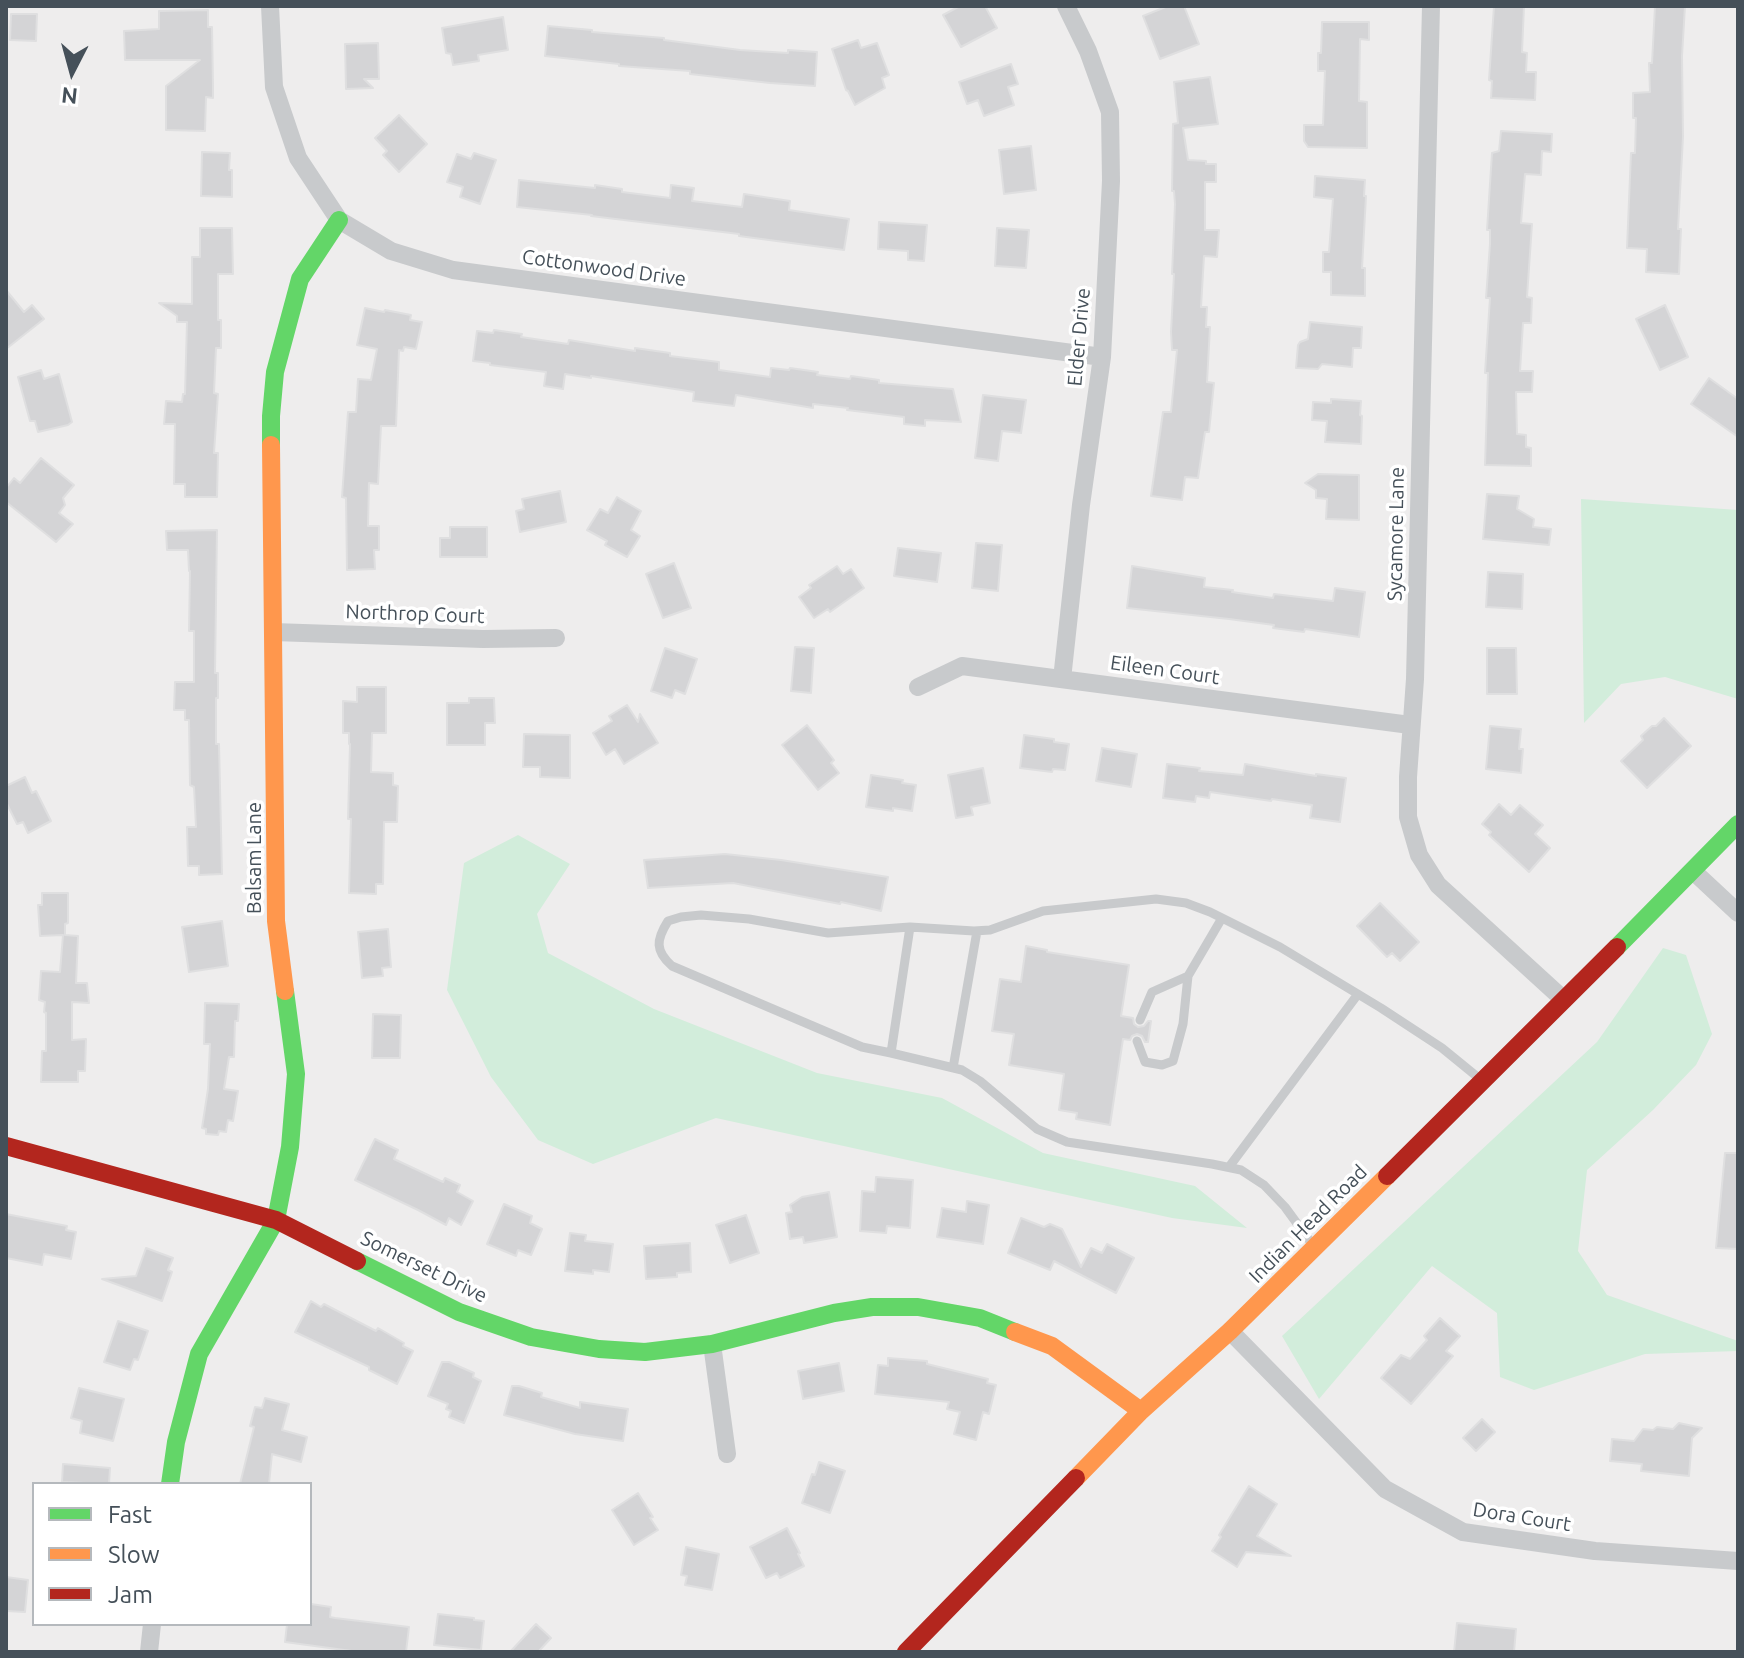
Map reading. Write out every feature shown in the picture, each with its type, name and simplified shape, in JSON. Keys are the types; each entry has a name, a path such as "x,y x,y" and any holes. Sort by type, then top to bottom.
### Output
{"street":[{"name":"Cottonwood Drive","path":"270,6 274,87 298,158 339,220 391,251 453,270 1102,357"},
{"name":"Elder Drive","path":"1062,679 1081,505 1102,357 1111,181 1110,112 1088,51 1066,6"},
{"name":"Sycamore Lane","path":"1431,6 1415,679 1410,725 1408,817 1419,855 1438,885 1564,1000"},
{"name":"Balsam Lane","path":"170,1482 176,1442 199,1354 276,1220 290,1147 296,1074 276,921 271,416 275,372 300,279 339,220"},
{"name":"Northrop Court","path":"273,632 483,639 556,638"},
{"name":"Eileen Court","path":"918,687 962,666 1410,725"},
{"name":"Indian Head Road","path":"906,1652 1141,1411 1230,1331 1315,1248 1738,824"},
{"path":"1693,871 1738,913"},
{"name":"Somerset Drive","path":"6,1146 276,1220 459,1312 531,1337 599,1349 645,1352 712,1344 834,1313 872,1307 918,1307 980,1318 1052,1346 1141,1411"},
{"name":"Dora Court","path":"1230,1331 1385,1489 1463,1532 1595,1551 1738,1561"},
{"path":"712,1344 727,1454"},
{"path":"149,1652 152,1626"}],"lane":[{"path":"1315,1248 1285,1207 1264,1185 1241,1170 1067,1142 1037,1129 980,1081 953,1068 862,1047 672,966 662,957 659,940 668,921 701,915 749,919 828,933 910,927 977,931 990,930 1043,911 1156,899 1186,903 1280,947 1442,1048 1482,1081"},
{"path":"1137,1041 1145,1062 1162,1065 1173,1061 1183,1024 1188,976 1222,918"},
{"path":"891,1053 910,927"},
{"path":"953,1068 977,931"},
{"path":"1140,1020 1152,992 1188,976"},
{"path":"1229,1167 1358,994"}],"green space":[{"path":"1581,499 1738,510 1738,699 1665,677 1621,684 1584,723"},
{"path":"518,835 570,864 537,914 548,953 654,1009 817,1073 942,1098 1043,1153 1195,1186 1247,1228 1172,1218 716,1118 593,1164 538,1140 491,1077 447,990 464,863"},
{"path":"1663,948 1686,955 1712,1034 1696,1065 1653,1110 1587,1170 1578,1251 1607,1295 1738,1341 1738,1351 1645,1354 1534,1390 1500,1377 1497,1313 1432,1266 1319,1399 1282,1336 1597,1042"}],"building":[{"path":"960,6 985,6 997,28 961,47 943,15"},
{"path":"1168,6 1184,6 1199,44 1160,59 1143,16"},
{"path":"1494,6 1524,6 1522,52 1527,53 1526,72 1536,72 1535,100 1491,98 1492,81 1489,80"},
{"path":"1655,6 1685,6 1679,274 1646,272 1647,249 1627,248 1631,153 1635,153 1633,93 1650,92 1649,63 1652,63"},
{"path":"208,10 208,27 212,27 213,98 206,97 205,131 166,130 166,86 200,60 125,60 124,31 159,29 159,11"},
{"path":"11,14 37,14 36,41 10,40"},
{"path":"503,17 508,50 478,55 479,61 453,65 451,54 446,53 442,28"},
{"path":"1322,22 1369,22 1369,40 1360,39 1359,101 1367,102 1367,148 1308,147 1304,141 1304,125 1323,125 1325,71 1318,71"},
{"path":"548,26 664,38 740,50 817,52 815,86 545,56"},
{"path":"858,40 861,48 877,43 889,75 882,78 885,88 855,105 846,90 832,49"},
{"path":"378,43 379,79 364,79 373,88 346,89 345,44"},
{"path":"1011,64 1018,84 1008,87 1014,105 984,116 978,100 967,104 959,82"},
{"path":"1210,77 1218,124 1183,128 1188,160 1216,164 1216,182 1205,182 1205,230 1219,230 1217,257 1204,256 1201,307 1207,307 1206,327 1210,327 1207,382 1214,383 1209,432 1205,432 1198,478 1185,477 1182,500 1151,496 1163,412 1171,412 1177,350 1172,350 1171,332 1175,204 1172,191 1173,124 1178,123 1174,82"},
{"path":"399,115 427,144 399,172 383,155 387,151 375,138"},
{"path":"1501,131 1552,134 1551,152 1542,151 1541,175 1525,174 1521,223 1532,224 1527,297 1532,298 1531,323 1523,323 1520,371 1533,371 1532,392 1516,392 1517,434 1526,435 1526,447 1531,448 1531,466 1485,465 1488,373 1485,373 1490,298 1486,298 1490,244 1490,230 1487,230 1492,153 1499,151"},
{"path":"1031,146 1036,190 1004,194 999,150"},
{"path":"202,152 230,153 232,197 201,196"},
{"path":"474,153 496,160 480,204 460,197 463,187 447,182 457,154 471,159"},
{"path":"1315,176 1365,180 1362,268 1365,268 1365,296 1331,295 1331,272 1323,272 1323,252 1329,252 1333,199 1314,197"},
{"path":"519,180 595,188 595,185 670,198 671,185 694,188 692,201 742,207 744,194 790,201 789,210 849,219 844,250 517,207"},
{"path":"879,222 927,225 924,261 908,260 908,251 878,249"},
{"path":"200,228 232,228 233,274 218,274 221,348 216,348 214,393 218,394 214,453 218,453 217,497 185,497 185,484 174,484 175,424 164,424 166,401 182,402 185,394 187,322 177,322 177,316 159,303 192,304 192,257 200,257"},
{"path":"997,228 1029,230 1026,268 995,266"},
{"path":"6,290 24,312 32,305 44,319 6,349"},
{"path":"1665,305 1688,357 1660,370 1636,319"},
{"path":"365,308 411,315 410,320 422,322 416,349 404,347 403,351 399,350 396,426 381,426 378,484 369,483 368,526 379,526 379,550 374,550 375,569 347,570 346,498 342,497 348,412 356,412 358,379 371,380 377,349 357,345"},
{"path":"1310,322 1362,327 1361,348 1353,348 1352,367 1322,364 1318,369 1296,368 1298,345 1308,339"},
{"path":"494,330 568,344 569,340 635,351 635,348 670,353 670,356 719,362 719,370 770,377 771,368 790,368 818,372 817,375 879,380 879,383 953,389 961,422 925,420 925,426 904,424 904,417 813,404 813,408 736,395 734,406 693,401 694,392 591,376 565,374 563,389 544,386 546,372 473,361 477,331 493,333"},
{"path":"41,370 44,379 59,374 72,422 38,432 35,421 30,421 18,377"},
{"path":"1709,378 1738,399 1738,437 1691,404"},
{"path":"983,395 1026,400 1021,433 1002,431 998,461 975,458"},
{"path":"1331,399 1361,401 1361,444 1325,442 1327,421 1312,420 1313,402 1331,403"},
{"path":"41,458 74,485 63,498 65,505 59,513 73,524 56,542 6,502 6,488 14,478 20,483"},
{"path":"1318,474 1359,475 1359,520 1326,519 1327,499 1316,498 1316,490 1305,483"},
{"path":"560,491 566,522 520,532 516,511 524,509 522,499"},
{"path":"1487,494 1519,496 1517,509 1534,519 1533,527 1551,529 1549,545 1483,539"},
{"path":"617,497 641,511 631,530 640,536 627,557 587,530 600,509 608,513"},
{"path":"450,527 487,527 487,557 440,557 440,538 450,538"},
{"path":"217,530 216,744 219,744 222,874 199,875 199,866 188,866 187,827 196,827 194,787 190,785 189,720 185,720 185,710 174,710 175,682 194,682 194,631 189,631 188,550 167,550 166,531"},
{"path":"976,543 1002,545 998,591 972,588"},
{"path":"898,548 941,553 937,582 894,576"},
{"path":"674,563 691,608 663,618 646,574"},
{"path":"837,566 843,574 851,569 864,588 830,612 828,609 814,618 799,597 811,588 809,585"},
{"path":"1132,566 1205,578 1204,587 1273,598 1274,594 1333,601 1335,588 1365,592 1359,637 1127,608"},
{"path":"1488,572 1523,574 1522,609 1486,607"},
{"path":"795,647 814,648 811,693 791,691"},
{"path":"665,648 697,659 685,694 675,690 672,698 651,691"},
{"path":"1487,648 1516,648 1517,694 1487,694"},
{"path":"357,687 386,687 386,733 372,733 371,772 393,773 393,785 398,786 397,822 384,822 383,884 376,884 376,894 349,893 350,744 349,733 343,733 343,701 357,702"},
{"path":"469,698 494,698 495,723 485,723 485,745 447,745 447,703 469,703"},
{"path":"627,705 638,722 640,714 658,743 624,764 615,749 606,755 593,733 612,721 609,716"},
{"path":"1664,718 1691,746 1647,788 1621,761 1643,740 1641,736"},
{"path":"807,725 834,760 831,763 839,773 818,790 782,745"},
{"path":"1490,726 1521,729 1521,773 1486,769"},
{"path":"524,734 570,735 570,778 540,777 540,767 523,767"},
{"path":"1024,735 1069,744 1065,770 1053,769 1052,772 1020,768"},
{"path":"1102,748 1137,754 1131,787 1096,781"},
{"path":"1167,764 1243,775 1245,764 1346,778 1340,822 1310,818 1312,805 1272,799 1210,792 1209,798 1196,796 1195,802 1163,798"},
{"path":"983,768 990,803 971,807 973,815 956,818 948,775"},
{"path":"871,775 916,785 912,811 866,807"},
{"path":"25,777 51,821 28,833 23,822 17,824 6,802 6,786"},
{"path":"1499,804 1511,815 1520,805 1543,825 1535,834 1550,848 1529,872 1489,835 1491,832 1482,824"},
{"path":"725,854 888,877 881,911 733,883 648,888 644,860"},
{"path":"42,893 68,893 65,935 78,936 76,983 87,983 89,1003 72,1002 72,1040 86,1039 85,1071 78,1071 78,1082 41,1082 42,1051 46,1051 46,1013 45,1002 39,1000 41,971 60,972 63,935 40,936 38,905 42,905"},
{"path":"1380,903 1419,942 1400,961 1392,953 1387,957 1357,926"},
{"path":"222,921 228,966 189,972 182,927"},
{"path":"388,929 391,967 382,968 383,976 362,978 358,932"},
{"path":"1026,946 1129,965 1121,1016 1133,1018 1138,1027 1151,1021 1148,1042 1137,1034 1130,1040 1123,1039 1110,1125 1076,1119 1077,1113 1059,1110 1064,1074 1009,1065 1014,1034 992,1031 1000,979 1021,982"},
{"path":"205,1003 239,1004 234,1057 229,1057 224,1089 238,1091 233,1121 228,1120 226,1132 219,1131 218,1135 206,1134 206,1129 202,1128 210,1044 204,1044"},
{"path":"373,1014 401,1015 400,1058 372,1058"},
{"path":"375,1139 398,1150 394,1159 443,1182 445,1178 460,1185 457,1192 473,1201 461,1225 449,1218 446,1225 355,1180"},
{"path":"1725,1153 1738,1153 1738,1249 1716,1248"},
{"path":"876,1177 913,1180 910,1228 887,1226 886,1233 860,1231 862,1191 875,1192"},
{"path":"829,1192 837,1237 804,1243 803,1237 790,1239 786,1213 792,1212 790,1205 802,1197"},
{"path":"967,1201 989,1205 983,1244 937,1237 942,1208 966,1212"},
{"path":"504,1204 532,1216 530,1223 542,1229 531,1255 518,1250 516,1256 487,1244"},
{"path":"6,1214 67,1226 66,1230 76,1232 71,1259 44,1254 42,1265 6,1258"},
{"path":"746,1215 759,1253 730,1263 716,1225"},
{"path":"1021,1218 1044,1227 1050,1224 1062,1229 1081,1267 1091,1248 1102,1253 1107,1244 1134,1258 1116,1293 1054,1261 1050,1270 1008,1253"},
{"path":"570,1233 586,1235 585,1241 613,1244 609,1272 565,1271"},
{"path":"690,1243 691,1272 677,1273 677,1277 646,1279 644,1246"},
{"path":"146,1248 173,1258 168,1270 172,1272 162,1301 102,1279 136,1276"},
{"path":"311,1301 321,1307 324,1304 376,1331 378,1328 413,1351 397,1384 369,1370 369,1367 295,1332"},
{"path":"1440,1318 1460,1336 1446,1351 1453,1356 1411,1404 1381,1378 1401,1355 1410,1359 1427,1340 1424,1336"},
{"path":"118,1321 148,1331 138,1360 134,1359 130,1370 104,1362"},
{"path":"888,1358 927,1361 927,1364 988,1379 987,1383 996,1385 989,1414 983,1412 976,1440 954,1434 960,1412 947,1409 949,1402 875,1394 878,1365 888,1366"},
{"path":"442,1362 474,1373 473,1377 481,1381 464,1423 449,1417 451,1411 446,1409 448,1404 428,1396"},
{"path":"839,1363 844,1391 803,1399 798,1371"},
{"path":"512,1386 542,1393 541,1397 580,1408 580,1402 628,1409 623,1441 575,1434 504,1415"},
{"path":"79,1388 124,1399 113,1441 80,1433 82,1421 71,1418"},
{"path":"265,1398 289,1404 282,1430 307,1437 301,1462 272,1454 269,1482 240,1482 254,1427 250,1426 255,1407 262,1408"},
{"path":"1482,1419 1495,1432 1476,1451 1463,1438"},
{"path":"1679,1423 1702,1428 1692,1438 1689,1476 1641,1471 1642,1464 1610,1461 1612,1439 1634,1441 1643,1429 1673,1429"},
{"path":"819,1462 845,1471 830,1513 802,1503"},
{"path":"63,1464 110,1468 109,1482 62,1482"},
{"path":"1249,1486 1277,1504 1257,1536 1291,1556 1246,1552 1237,1567 1212,1551"},
{"path":"638,1493 658,1530 634,1545 612,1510"},
{"path":"787,1528 804,1566 780,1578 777,1573 766,1578 750,1547"},
{"path":"686,1547 719,1554 712,1590 685,1585 687,1576 681,1575"},
{"path":"6,1577 28,1580 25,1612 6,1611"},
{"path":"312,1604 331,1607 330,1617 409,1627 406,1652 359,1652 285,1642 287,1626 312,1626"},
{"path":"438,1614 484,1621 481,1650 434,1645"},
{"path":"1457,1623 1516,1629 1514,1652 1454,1652"},
{"path":"536,1624 551,1638 538,1652 510,1652"}],"traffic: fast":[{"path":"271,445 275,372 300,279 339,220"},
{"path":"1617,947 1738,824"},
{"path":"170,1482 176,1442 199,1354 276,1220 290,1147 296,1074 285,991"},
{"path":"357,1261 459,1312 531,1337 599,1349 645,1352 712,1344 834,1313 872,1307 918,1307 980,1318 1015,1332"}],"traffic: slow":[{"path":"271,445 276,921 285,991"},
{"path":"1076,1478 1141,1411 1230,1331 1387,1176"},
{"path":"1015,1332 1052,1346 1141,1411"}],"traffic: jam":[{"path":"1387,1176 1617,947"},
{"path":"6,1146 276,1220 357,1261"},
{"path":"906,1652 1076,1478"}]}
